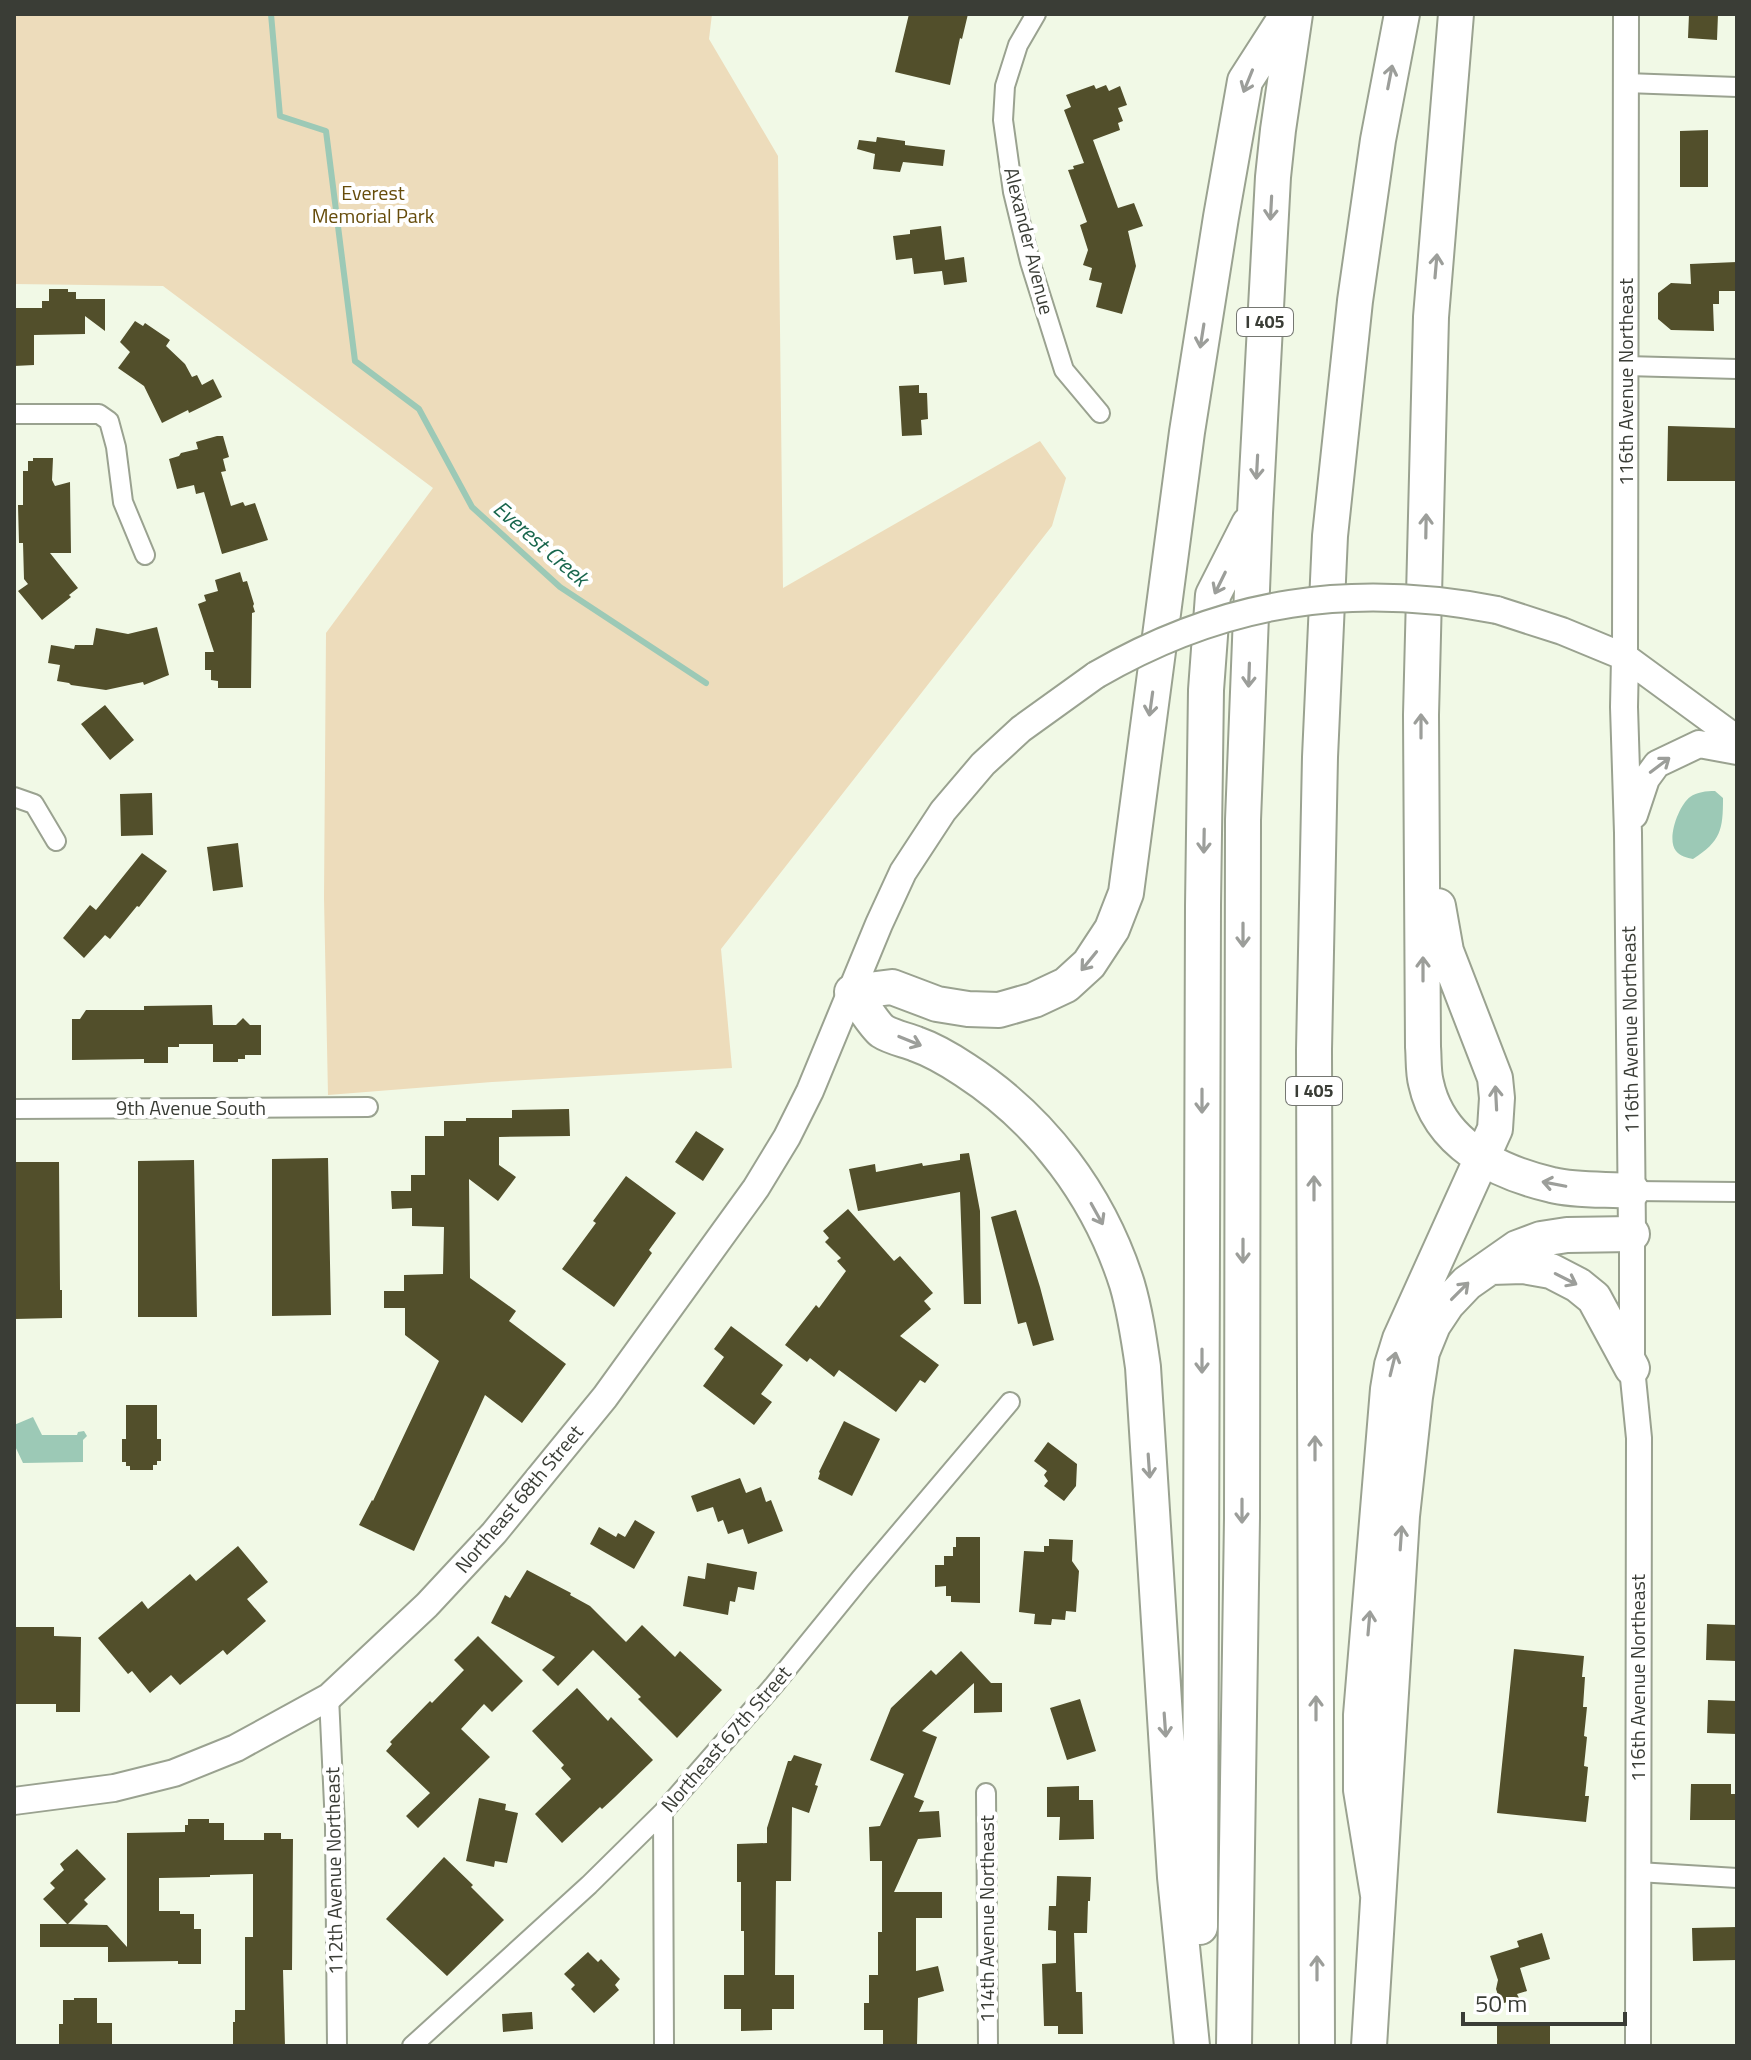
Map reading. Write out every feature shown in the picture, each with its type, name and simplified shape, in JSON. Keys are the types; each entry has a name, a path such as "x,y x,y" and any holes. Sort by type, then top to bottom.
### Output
{"highway":[{"path":"852,992 892,987 937,1004 999,1010 1034,1000 1066,985 1089,964 1112,929 1126,893 1187,432 1245,81 1288,14"},
{"name":"I 405","path":"1234,2046 1243,1502 1243,820 1273,177 1295,14"},
{"name":"I 405","path":"1317,2046 1314,1050 1320,741 1330,536 1355,301 1378,140 1402,14"},
{"path":"1456,14 1431,317 1421,715 1423,1047 1426,1083 1436,1112 1454,1137 1481,1159 1554,1186 1632,1191"},
{"path":"1199,2046 1206,690 1213,595 1255,513"},
{"path":"1378,1895 1361,1790 1361,1715 1388,1389 1400,1339 1495,1129 1497,1098 1495,1078 1446,951 1422,804"},
{"path":"852,992 882,1030 921,1046 963,1069 1003,1097 1032,1124 1086,1192 1106,1229 1128,1286 1143,1367 1175,1877 1192,2046"},
{"path":"1369,2046 1402,1516 1422,1352 1433,1325 1447,1304 1467,1283 1517,1248 1541,1239 1567,1235 1632,1234"},
{"path":"1491,1267 1523,1266 1551,1271 1578,1285 1594,1298 1632,1368"}],"main road":[{"name":"Northeast 68th Street","path":"14,1801 114,1788 174,1773 236,1748 329,1697 427,1605 494,1533 605,1397 756,1188 810,1091 903,872 943,811 1000,747 1041,713 1096,675 1130,655 1209,623 1250,611 1334,598 1419,598 1497,610 1562,631 1625,657 1737,739"},
{"name":"116th Avenue Northeast","path":"1625,657 1632,1234"},
{"path":"1628,833 1646,779 1657,764 1699,744 1737,751"}],"street":[{"name":"Alexander Avenue","path":"1036,14 1018,45 1005,86 1003,120 1013,192 1030,262 1064,370 1100,413"},
{"name":"116th Avenue Northeast","path":"1625,657 1626,14"},
{"path":"1626,83 1737,87"},
{"path":"1626,366 1737,369"},
{"path":"14,414 99,414 109,421 116,447 123,502 145,555"},
{"path":"14,797 34,804 56,841"},
{"name":"9th Avenue South","path":"14,1109 368,1107"},
{"path":"1632,1191 1737,1192"},
{"name":"116th Avenue Northeast","path":"1632,1234 1632,1368 1639,1438 1638,2046"},
{"name":"Northeast 67th Street","path":"412,2046 589,1885 663,1812 774,1685 1010,1402"},
{"name":"112th Avenue Northeast","path":"329,1697 335,1826 337,2046"},
{"name":"114th Avenue Northeast","path":"986,1793 988,2046"},
{"path":"663,1812 664,2046"},
{"path":"1638,1872 1737,1878"}],"green space":[{"name":"Everest Memorial Park","path":"14,14 712,14 709,39 778,156 783,588 1040,441 1066,478 1052,526 721,949 732,1068 328,1095 324,898 326,633 433,488 163,286 14,284"}],"shaded area":[{"path":"1715,791 1723,798 1721,827 1715,840 1693,859 1682,855 1676,851 1672,839 1682,807 1693,795"},
{"path":"33,1417 42,1435 77,1435 84,1431 87,1436 83,1440 83,1462 23,1463 14,1444 14,1425"}],"building":[{"path":"909,14 968,14 950,85 895,72"},
{"path":"1689,14 1718,14 1717,40 1688,38"},
{"path":"1094,85 1096,89 1106,85 1109,91 1120,86 1127,105 1118,108 1123,121 1118,123 1120,130 1093,140 1118,208 1134,203 1143,226 1128,231 1136,266 1122,314 1096,307 1102,283 1089,280 1092,268 1083,265 1088,250 1080,225 1087,222 1068,170 1084,163 1064,110 1071,107 1066,95"},
{"path":"1708,130 1708,187 1680,187 1680,131"},
{"path":"877,137 905,141 905,145 945,150 943,166 903,162 900,172 873,169 875,154 857,149 859,140 876,142"},
{"path":"941,226 945,260 964,257 967,282 944,285 942,271 914,274 912,258 896,260 893,236 910,234 910,230"},
{"path":"1737,262 1737,291 1719,291 1719,304 1713,304 1714,331 1671,330 1658,319 1658,293 1671,283 1691,284 1690,264"},
{"path":"49,289 68,289 68,292 76,292 76,299 105,299 105,331 85,316 85,334 34,335 34,365 14,366 14,308 42,308 42,301 49,301"},
{"path":"135,321 143,326 145,323 170,340 166,346 185,364 192,377 197,375 202,385 213,379 222,397 162,423 144,386 118,368 130,352 120,342"},
{"path":"919,385 919,393 927,393 928,419 921,420 922,435 902,436 899,386"},
{"path":"1668,426 1737,428 1737,481 1667,481"},
{"path":"223,436 229,457 223,459 226,471 221,472 231,506 243,502 245,506 255,503 268,540 222,554 204,492 196,494 194,485 177,489 169,459 198,449 196,442"},
{"path":"33,458 53,458 52,480 55,486 70,482 71,553 50,553 78,588 42,620 18,591 28,584 24,579 23,543 19,543 18,505 23,505 23,471 28,471 28,461 33,461"},
{"path":"240,572 243,582 247,581 255,612 252,613 251,688 218,688 218,681 211,680 211,670 205,670 205,652 214,652 198,604 206,601 204,595 218,591 215,580"},
{"path":"157,627 169,675 144,685 143,682 106,690 71,685 57,681 60,665 48,663 51,645 74,649 75,645 93,645 96,628 128,634"},
{"path":"105,705 134,740 110,760 81,724"},
{"path":"152,793 153,835 121,836 120,794"},
{"path":"238,843 243,887 213,891 207,847"},
{"path":"142,853 167,871 110,939 105,935 84,958 63,938 90,905 96,910"},
{"path":"212,1005 213,1025 236,1025 243,1018 250,1025 261,1025 261,1055 245,1055 245,1059 238,1059 238,1062 213,1062 213,1044 179,1044 179,1047 168,1047 168,1063 144,1063 144,1059 72,1060 72,1019 80,1019 86,1010"},
{"path":"569,1109 570,1136 499,1137 499,1165 516,1177 498,1201 469,1179 470,1278 516,1311 509,1321 566,1364 522,1423 485,1395 414,1551 359,1525 439,1361 405,1335 405,1308 384,1308 384,1291 404,1291 404,1275 443,1274 444,1227 412,1226 412,1208 392,1209 391,1191 411,1191 411,1175 425,1175 425,1136 444,1136 444,1121 512,1118 512,1110"},
{"path":"696,1131 724,1149 703,1181 675,1162"},
{"path":"969,1153 980,1211 981,1304 964,1304 960,1192 858,1211 849,1169 875,1164 876,1172 922,1163 923,1166 960,1160 960,1154"},
{"path":"328,1158 331,1315 272,1316 272,1159"},
{"path":"194,1160 197,1317 138,1317 138,1161"},
{"path":"14,1162 59,1162 62,1318 14,1319"},
{"path":"626,1176 676,1213 614,1307 562,1269"},
{"path":"848,1209 894,1261 900,1256 933,1293 924,1301 931,1309 900,1336 939,1365 925,1383 920,1380 896,1412 839,1370 834,1377 810,1358 807,1362 785,1345 816,1305 819,1308 846,1271 837,1261 841,1258 825,1242 829,1238 823,1231"},
{"path":"1016,1210 1054,1340 1033,1346 1026,1322 1018,1324 991,1217"},
{"path":"731,1326 783,1365 761,1394 772,1402 754,1425 703,1386 724,1357 714,1349"},
{"path":"126,1405 157,1405 157,1439 161,1439 161,1461 153,1465 153,1470 130,1470 126,1462 122,1462"},
{"path":"844,1421 880,1439 852,1496 818,1479"},
{"path":"1048,1442 1077,1464 1076,1486 1064,1501 1044,1486 1048,1481 1044,1475 1047,1471 1034,1461"},
{"path":"740,1478 746,1493 761,1487 766,1502 771,1500 783,1531 748,1544 743,1529 728,1534 723,1520 718,1522 713,1507 697,1512 691,1496"},
{"path":"635,1520 655,1532 634,1569 590,1544 599,1527 616,1537 618,1533 625,1537"},
{"path":"956,1537 980,1537 980,1603 951,1602 951,1596 946,1596 946,1586 935,1587 935,1565 944,1565 944,1556 953,1556"},
{"path":"1049,1539 1073,1540 1072,1561 1079,1571 1076,1612 1066,1611 1065,1620 1052,1619 1051,1625 1034,1624 1035,1614 1019,1612 1024,1551 1044,1552 1044,1546 1049,1546"},
{"path":"238,1546 268,1582 247,1599 266,1621 227,1655 223,1650 180,1685 171,1675 150,1693 132,1671 128,1674 98,1638 142,1601 148,1609 190,1574 196,1581"},
{"path":"707,1563 757,1572 754,1590 738,1587 735,1602 730,1601 728,1615 683,1606 688,1576 705,1579"},
{"path":"527,1570 590,1606 626,1642 642,1625 675,1657 680,1651 722,1690 677,1738 593,1650 558,1686 542,1670 555,1657 491,1623 505,1595 510,1598"},
{"path":"1707,1624 1737,1625 1737,1661 1706,1660"},
{"path":"14,1627 54,1627 54,1636 81,1637 80,1712 56,1712 56,1704 14,1704"},
{"path":"478,1636 523,1681 492,1712 484,1704 461,1729 490,1757 418,1828 406,1816 430,1793 386,1751 392,1744 390,1742 464,1670 454,1660"},
{"path":"1514,1649 1584,1656 1583,1707 1587,1707 1584,1736 1587,1737 1584,1766 1588,1767 1585,1796 1589,1796 1586,1822 1497,1813"},
{"path":"961,1651 991,1683 1002,1683 1002,1712 974,1713 974,1683 922,1731 937,1737 914,1797 924,1801 919,1812 939,1811 941,1837 918,1839 894,1892 942,1892 942,1918 916,1918 916,1971 938,1966 944,1991 918,1998 917,2046 883,2046 883,2030 864,2030 864,2003 869,2003 869,1975 878,1975 878,1932 882,1932 882,1861 870,1861 869,1827 880,1826 904,1774 870,1760 891,1708 931,1670 936,1675"},
{"path":"577,1688 608,1721 611,1717 653,1760 562,1843 535,1814 571,1779 561,1768 564,1765 532,1731"},
{"path":"1080,1699 1096,1751 1067,1760 1050,1708"},
{"path":"1708,1700 1737,1701 1737,1734 1707,1733"},
{"path":"794,1755 822,1764 809,1813 792,1807 791,1881 776,1881 775,1975 794,1975 794,2009 772,2009 772,2030 741,2031 741,2009 724,2009 724,1975 744,1975 737,1844 767,1843 767,1828 788,1761"},
{"path":"1691,1784 1731,1784 1731,1794 1737,1794 1737,1820 1690,1820"},
{"path":"1079,1786 1079,1800 1093,1800 1094,1839 1059,1840 1060,1817 1047,1817 1047,1787"},
{"path":"479,1798 506,1804 505,1810 518,1813 507,1863 495,1861 494,1867 466,1861"},
{"path":"188,1819 224,1823 224,1840 264,1840 264,1833 281,1833 281,1839 293,1839 292,1970 283,1970 285,2046 233,2046 235,2010 245,2010 245,1937 253,1937 253,1874 159,1878 159,1911 194,1914 194,1929 201,1929 201,1964 178,1964 178,1961 108,1962 108,1947 40,1947 40,1924 67,1924 43,1899 55,1888 50,1883 64,1870 60,1864 77,1849 106,1879 84,1900 88,1904 68,1924 107,1925 127,1947 127,1833 185,1832"},
{"path":"444,1857 504,1920 447,1976 386,1919"},
{"path":"1057,1876 1091,1877 1087,1933 1074,1933 1076,1992 1082,1992 1083,2034 1058,2034 1058,2026 1044,2026 1042,1964 1056,1963 1056,1931 1048,1930 1049,1906 1056,1906"},
{"path":"1737,1927 1737,1960 1693,1961 1692,1928"},
{"path":"1542,1933 1550,1959 1520,1968 1527,1991 1517,1994 1519,1998 1501,2004 1496,1989 1498,1980 1490,1956 1519,1947 1517,1941"},
{"path":"588,1952 598,1962 601,1959 620,1979 615,1985 619,1990 594,2013 571,1989 575,1985 564,1974"},
{"path":"97,1998 97,2023 112,2023 112,2046 59,2046 63,2000"},
{"path":"532,2012 533,2029 503,2032 502,2014"},
{"path":"1497,2026 1550,2026 1550,2046 1497,2046"}],"waterway":[{"name":"Everest Creek","path":"271,14 280,116 326,131 355,361 419,409 472,507 560,587 706,683"}]}
